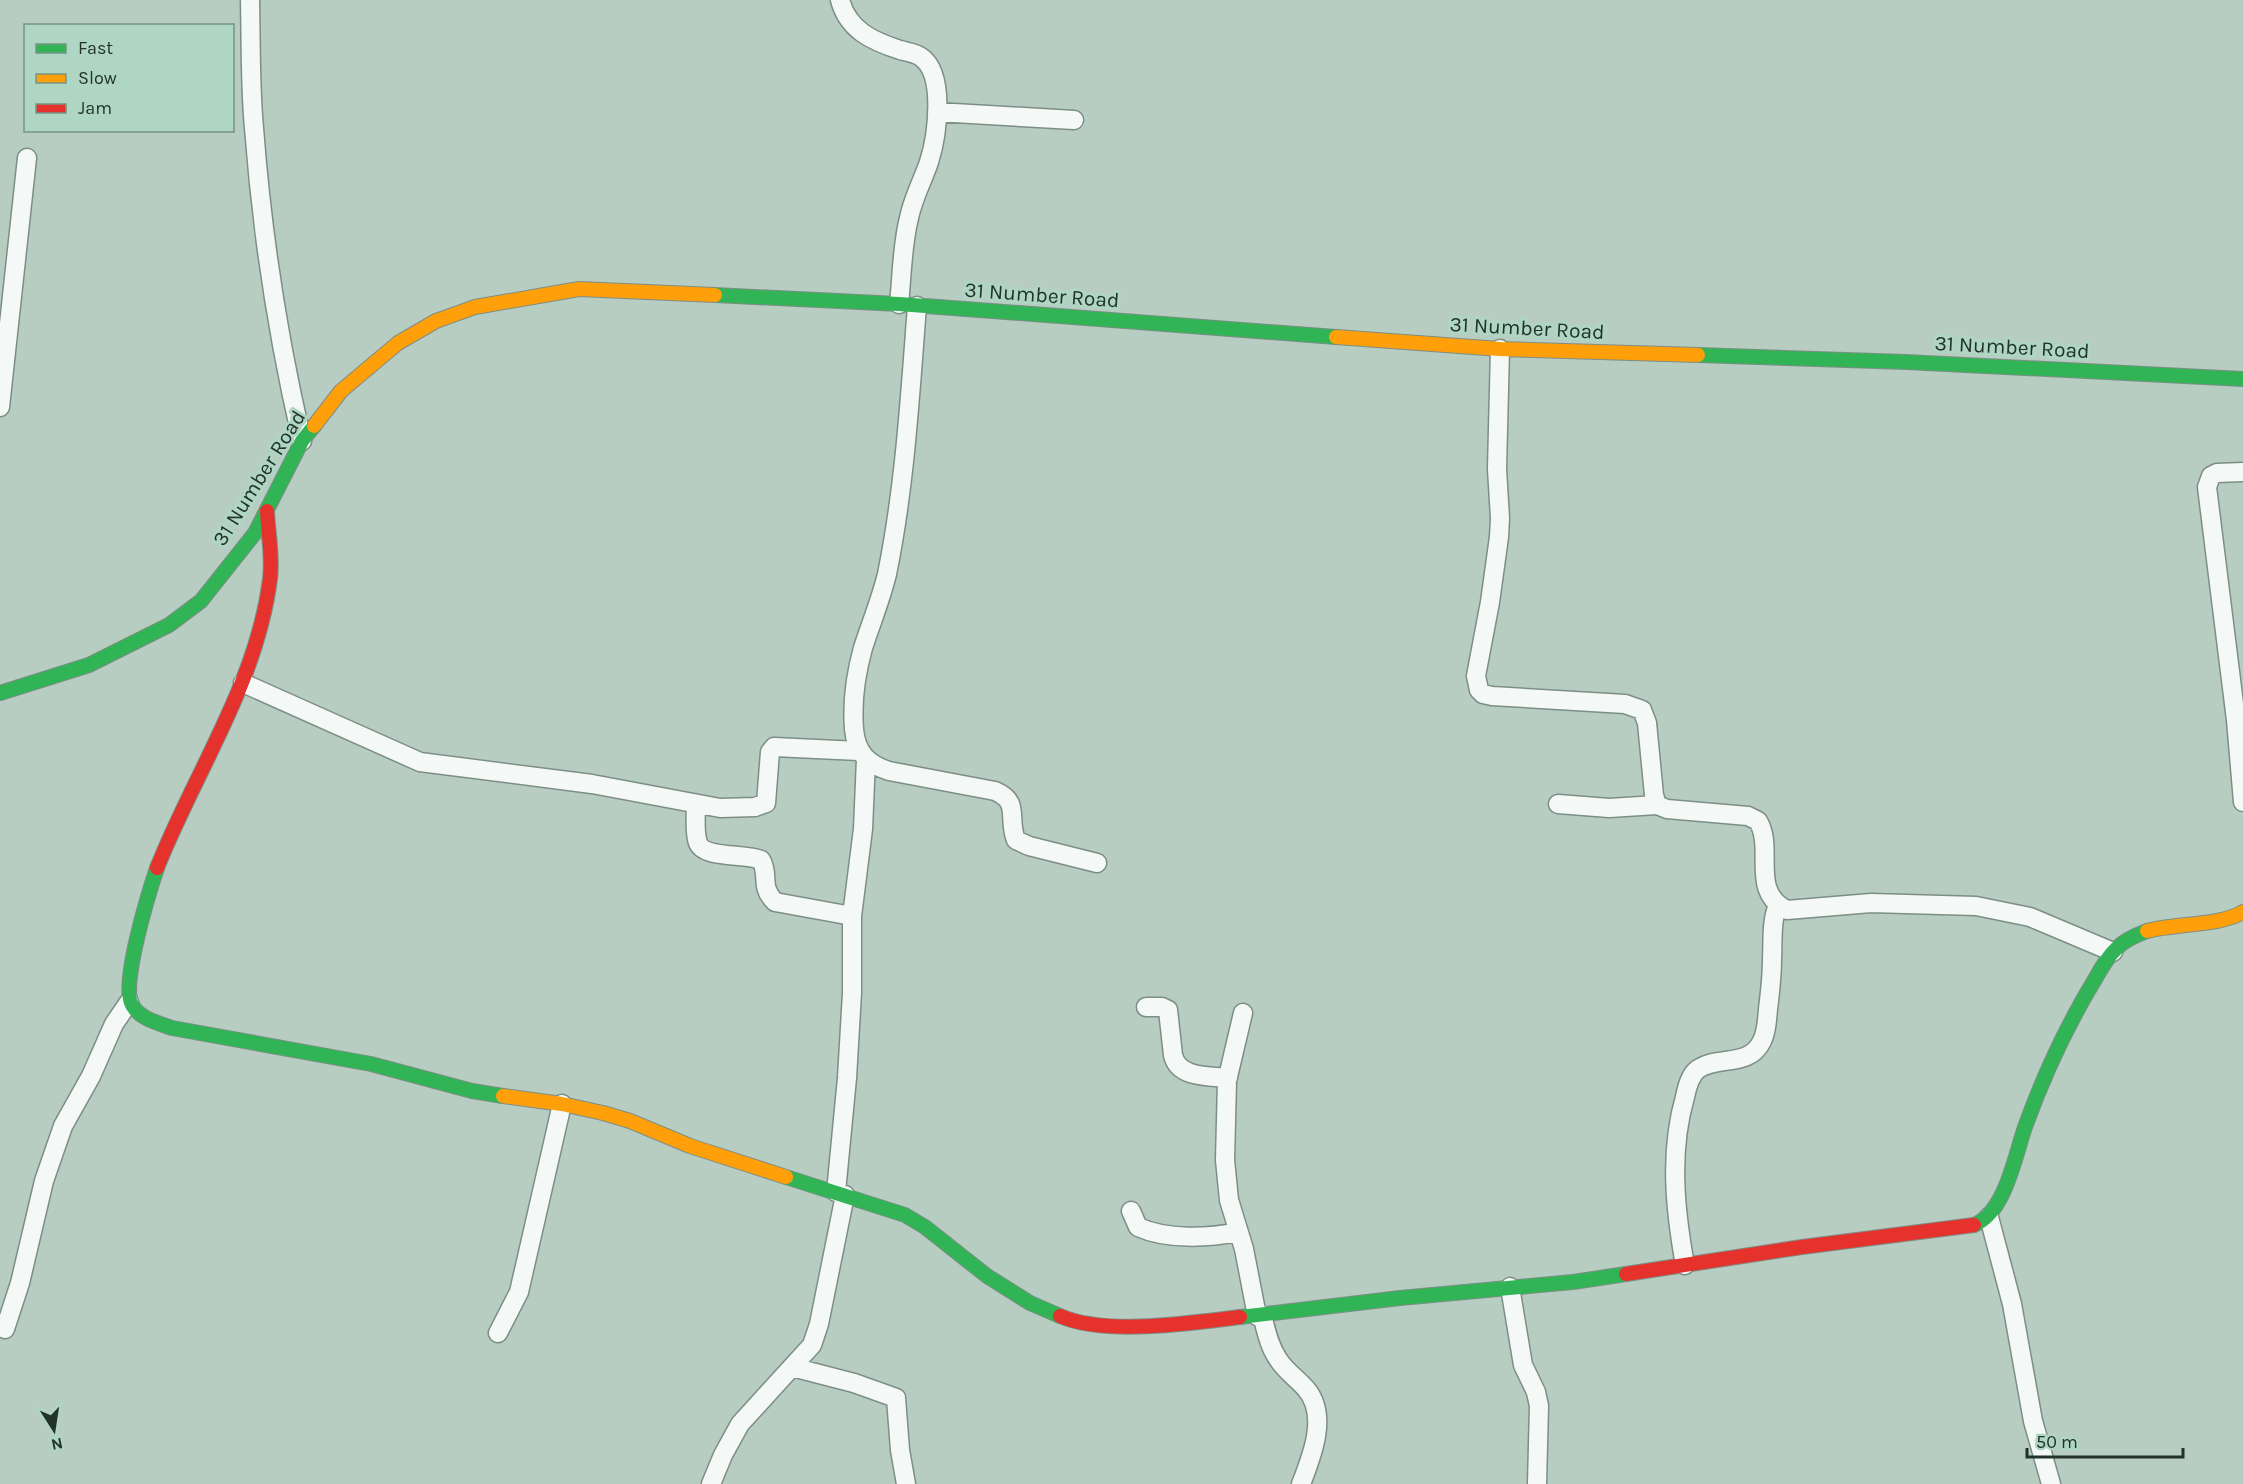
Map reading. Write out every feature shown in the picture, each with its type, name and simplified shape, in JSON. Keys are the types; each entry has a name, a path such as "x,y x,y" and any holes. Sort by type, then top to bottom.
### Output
{"street":[{"path":"250,0 253,126 264,234 282,350 302,441"},
{"path":"840,0 848,20 857,30 875,42 920,55 934,73 937,112 930,160 909,216 899,304"},
{"path":"937,112 1074,120"},
{"path":"0,407 27,158"},
{"name":"31 Number Road","path":"0,693 89,665 169,624 201,601 255,533 302,441 341,391 398,343 436,321 475,307 579,289 899,304 1500,349 1906,362 2243,379"},
{"path":"711,1484 723,1455 740,1424 812,1345 816,1335 841,1193 852,993 852,916 863,829 862,755 854,729 859,666 886,576 896,519 908,421 917,306"},
{"path":"1500,349 1497,469 1500,527 1476,684 1483,694 1492,696 1625,704 1642,710 1647,723 1657,805"},
{"path":"2243,472 2217,473 2211,476 2207,487 2236,720 2243,802"},
{"path":"267,512 271,578 262,622 243,682 210,755 177,819 157,867 147,898 134,957 128,992 132,1010 142,1017 172,1028 371,1064 472,1091 562,1104 630,1121 690,1146 905,1215 925,1227 1009,1291 1030,1303 1070,1320 1090,1324 1155,1325 1260,1316 1510,1287 1573,1282 1973,1225 1989,1217 2004,1188 2035,1098 2072,1018 2113,952 2128,940 2150,930 2231,919 2242,914"},
{"path":"243,682 420,762 592,784 696,804 739,808 755,807 766,803 770,752 774,747 862,755 876,767 889,771 995,791 1005,795 1011,804 1016,840 1029,846 1097,862"},
{"path":"696,804 697,839 700,848 709,852 761,860 766,890 775,902 852,916"},
{"path":"1558,804 1609,808 1657,805 1667,809 1748,816 1758,821 1763,838 1766,882 1769,892 1778,905 1787,910 1871,903 1976,906 2030,917 2113,952"},
{"path":"1685,1265 1675,1179 1680,1113 1689,1082 1696,1070 1748,1056 1754,1053 1764,1039 1772,973 1774,914 1778,905"},
{"path":"4,1329 20,1283 44,1181 63,1126 91,1076 114,1024 129,1002"},
{"path":"1146,1007 1162,1007 1168,1010 1173,1055 1180,1070 1192,1074 1228,1078"},
{"path":"1243,1013 1228,1078 1225,1160 1229,1200 1260,1316 1269,1340 1278,1360 1308,1391 1317,1413 1316,1434 1301,1484"},
{"path":"498,1333 519,1292 562,1104"},
{"path":"1131,1210 1138,1227 1153,1232 1196,1237 1238,1232"},
{"path":"1989,1217 2012,1304 2033,1421 2051,1484"},
{"path":"1510,1287 1522,1365 1536,1392 1539,1406 1538,1484"},
{"path":"792,1367 854,1383 896,1398 900,1450 906,1484"}],"traffic: fast":[{"path":"715,295 899,304 1336,337"},
{"path":"1698,355 1906,362 2243,379"},
{"path":"0,693 89,665 169,625 201,601 255,533 302,441 314,426"},
{"path":"157,868 137,938 130,979 129,995 132,1005 144,1017 172,1028 371,1064 472,1091 503,1096"},
{"path":"1974,1225 1985,1219 2001,1196 2046,1075 2070,1024 2101,969 2119,946 2130,938 2147,931"},
{"path":"786,1177 905,1215 925,1227 987,1276 1030,1303 1060,1316"},
{"path":"1240,1317 1400,1298 1573,1282 1626,1274"}],"traffic: slow":[{"path":"314,426 341,391 398,343 436,321 475,307 579,289 715,295"},
{"path":"1336,337 1500,349 1698,355"},
{"path":"2147,931 2222,920 2243,912"},
{"path":"503,1096 562,1104 603,1113 630,1121 690,1146 786,1177"}],"traffic: jam":[{"path":"157,868 239,691 252,655 263,617 271,571 267,511"},
{"path":"1626,1274 1802,1247 1974,1225"},
{"path":"1060,1316 1079,1322 1124,1327 1173,1325 1240,1317"}]}
